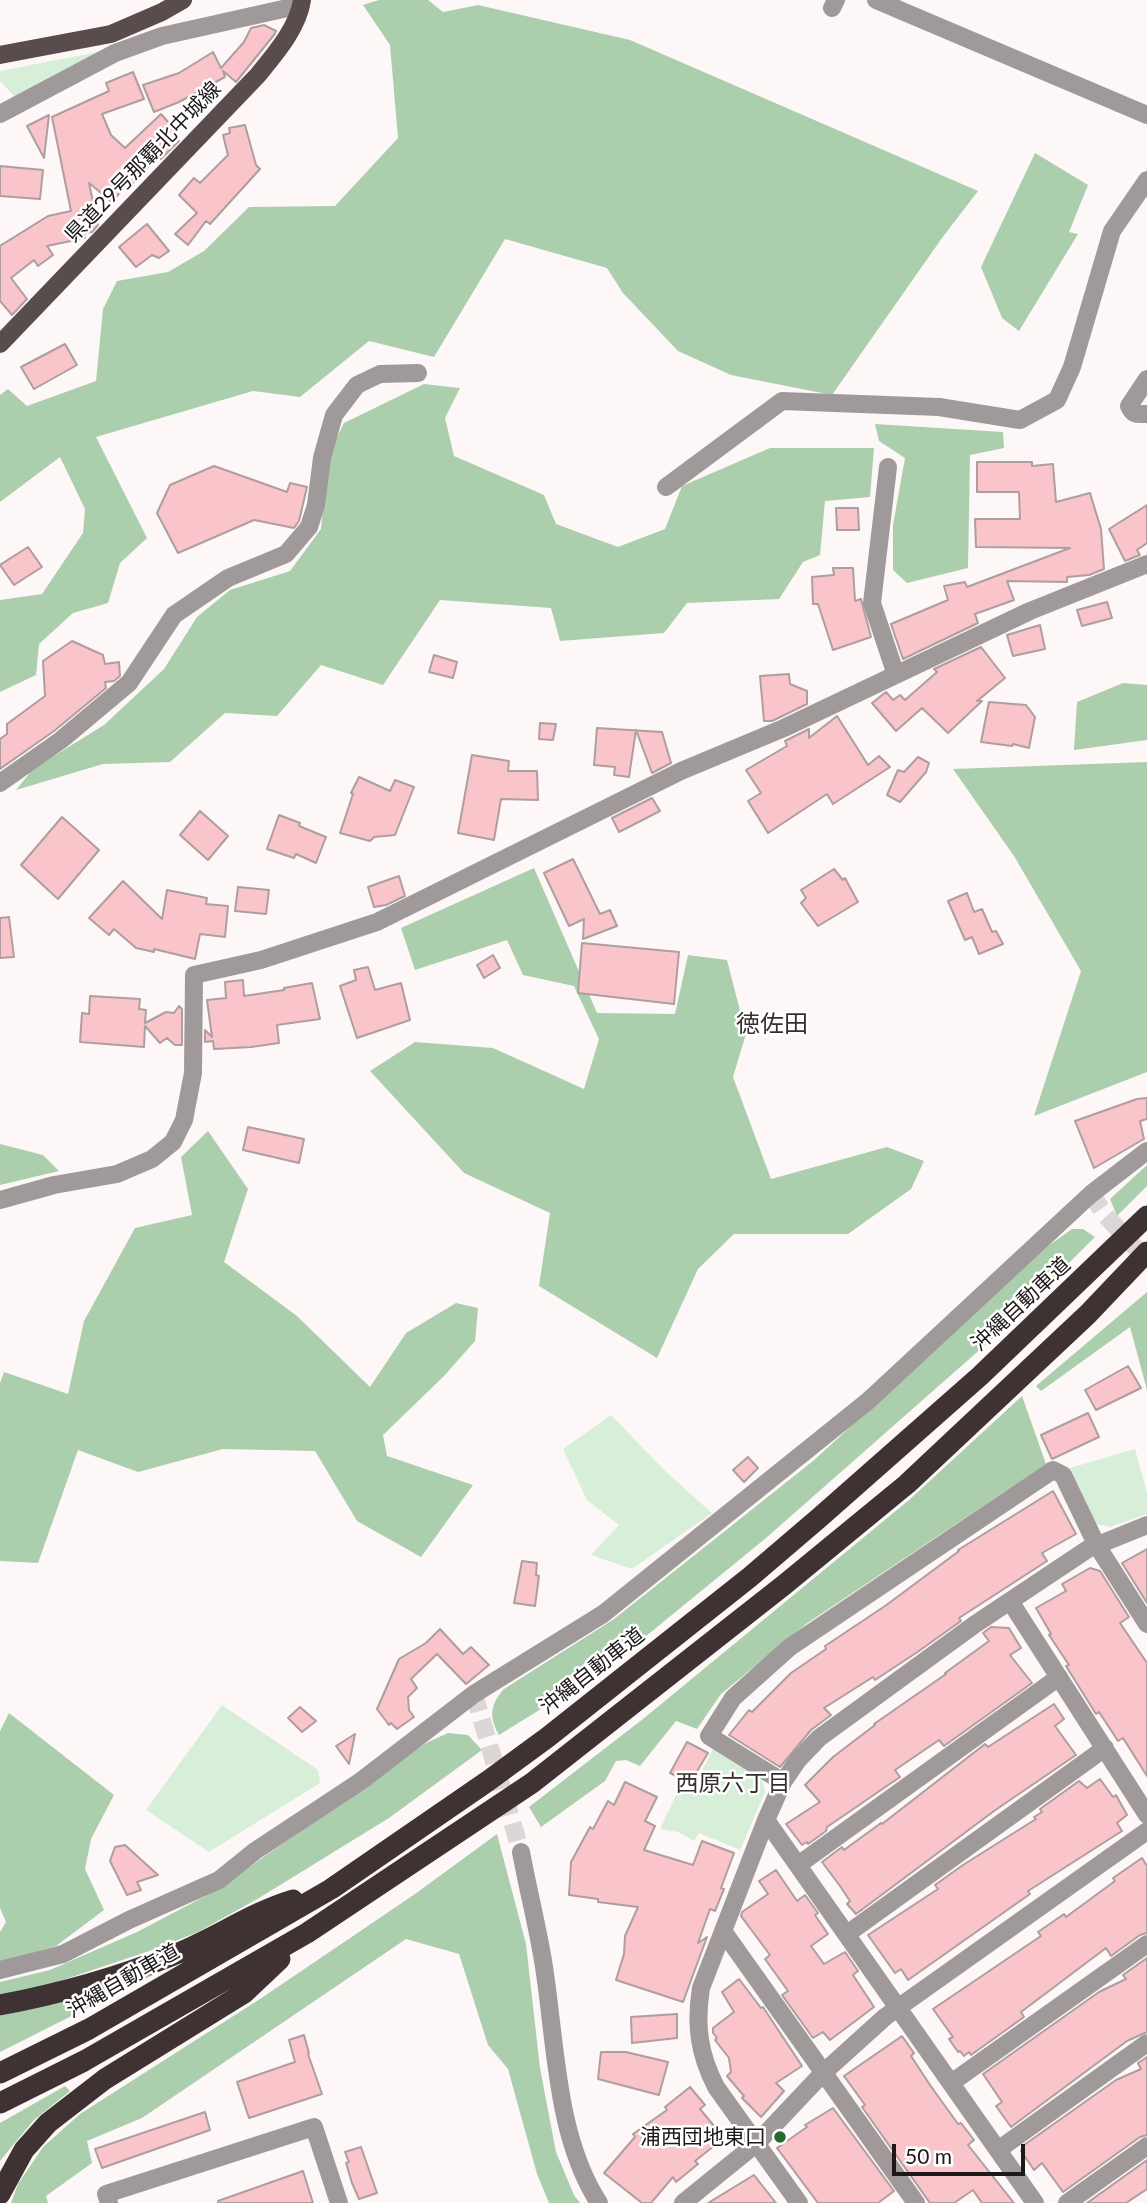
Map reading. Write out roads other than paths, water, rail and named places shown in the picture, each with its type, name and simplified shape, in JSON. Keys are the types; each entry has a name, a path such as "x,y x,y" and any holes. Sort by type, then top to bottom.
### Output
{"highway":[{"name":"沖縄自動車道","path":"0,2073 89,2029 331,1889 488,1782 750,1577 980,1377 1147,1216"},
{"path":"0,2103 84,2061 307,1933 533,1783 907,1484 1088,1314 1147,1252"},
{"path":"0,2005 65,1991 172,1956 271,1907 331,1889"},
{"path":"0,2194 13,2165 48,2123 105,2080 244,1993 307,1933"}],"main road":[{"path":"0,55 111,34 152,17 183,0"},
{"name":"県道29号那覇北中城線","path":"0,344 258,75 291,29 301,3"}],"street":[{"path":"876,0 1147,115"},
{"path":"0,114 115,53 162,36 301,3"},
{"path":"152,17 162,36"},
{"path":"111,34 115,53"},
{"path":"666,487 782,401 939,407 1020,421 1057,400 1072,367 1112,231 1147,180"},
{"path":"0,783 61,740 129,683 174,615 228,578 286,554 309,527 316,505 321,458 334,415 358,385 380,374 418,373"},
{"path":"1147,379 1129,407 1131,412 1136,414 1147,414"},
{"path":"888,467 872,603 896,675"},
{"path":"0,1200 54,1185 117,1174 152,1158 173,1142 184,1120 193,1073 194,975 261,960 377,922 681,771 784,728 1030,611 1147,564"},
{"path":"0,1970 63,1954 129,1920 219,1880 255,1851 361,1781 474,1694 603,1614 868,1401 1091,1195 1147,1151"},
{"path":"783,1782 709,1736 733,1698 790,1647 1053,1470 1063,1475 1096,1544 1147,1624"},
{"path":"799,2203 716,2087 701,2051 698,2010 701,1988 765,1820 783,1782 798,1760 820,1738 1010,1601 1096,1544 1147,1525"},
{"path":"1010,1601 1147,1815"},
{"path":"798,1865 1059,1677"},
{"path":"847,1934 1105,1748"},
{"path":"765,1820 1035,2203"},
{"path":"683,2203 757,2143 823,2073 898,2008 1147,1830"},
{"path":"521,1852 544,1963 568,2132 586,2182 599,2203"},
{"path":"723,1931 916,2203"},
{"path":"951,2083 1147,1944"},
{"path":"998,2150 1147,2043"},
{"path":"109,2203 107,2194 314,2127 339,2203"},
{"path":"1067,2203 1147,2146"}],"tunnel":[{"path":"1091,1194 1106,1216 1147,1260"},
{"path":"474,1694 521,1852"}],"place":[{"name":"浦西団地東口","path":"780,2137"}],"district":[{"name":"徳佐田","path":"772,1024"},
{"name":"西原六丁目","path":"733,1784"}]}
